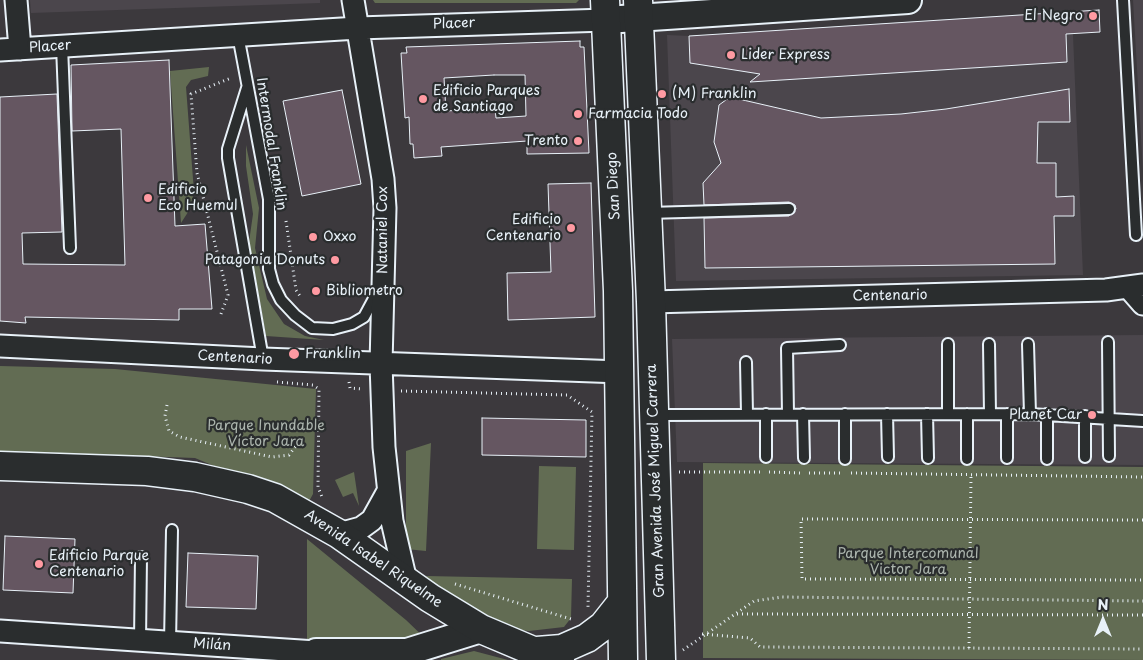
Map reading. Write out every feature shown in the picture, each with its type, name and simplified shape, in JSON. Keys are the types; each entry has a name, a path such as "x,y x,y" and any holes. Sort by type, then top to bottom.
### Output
{"main road":[{"path":"638,9 651,302"},
{"name":"San Diego","path":"605,10 621,372"},
{"name":"Gran Avenida José Miguel Carrera","path":"651,302 661,656"},
{"path":"621,372 623,660"},
{"name":"Avenida Isabel Riquelme","path":"0,466 147,471 225,482 275,498 338,534 406,581 481,629 560,660"},
{"path":"533,651 562,649 587,638 603,626 622,602"}],"street":[{"path":"10,50 16,0"},
{"name":"Nataniel Cox","path":"353,0 383,178 385,208 381,364 388,492 406,581"},
{"name":"Placer","path":"10,50 605,10 908,0"},
{"name":"Centenario","path":"651,302 1136,287 1143,304"},
{"name":"Centenario","path":"0,346 381,364 621,372"},
{"path":"338,534 361,528 372,520 388,492"},
{"name":"Milán","path":"0,631 316,656 391,657 423,655 481,629"}],"lane":[{"path":"1123,0 1136,235"},
{"name":"Intermodal Franklin","path":"238,35 269,205 268,249 270,269 273,284 282,300 295,315 312,328 333,329 352,324 364,317 383,284"},
{"path":"62,46 70,248"},
{"path":"248,85 228,149 228,158 263,359"},
{"path":"647,213 789,209"},
{"path":"1108,342 1109,456"},
{"path":"948,344 948,414"},
{"path":"989,344 990,414"},
{"path":"1028,344 1030,414"},
{"path":"788,414 786,348 840,345"},
{"path":"746,362 746,414"},
{"path":"766,414 766,457"},
{"path":"803,414 804,458"},
{"path":"845,414 845,458"},
{"path":"887,414 888,457"},
{"path":"928,414 928,458"},
{"path":"967,414 968,459"},
{"path":"1007,414 1007,458"},
{"path":"654,415 1047,414 1109,417 1143,421"},
{"path":"1047,414 1047,459"},
{"path":"1085,416 1085,457"},
{"path":"170,643 172,530"},
{"path":"140,557 140,641"}],"path":[{"path":"271,382 312,385 319,389 318,487 324,501"},
{"path":"166,405 165,416 169,431 180,437 272,457 289,454 299,442"},
{"path":"656,472 1143,477"},
{"path":"969,648 971,475"},
{"path":"1143,520 801,519 802,579 1143,580"},
{"path":"453,584 571,618 587,638"},
{"path":"661,656 685,649 754,601 782,597 1143,601"},
{"path":"736,614 1143,616"},
{"path":"704,634 750,638 760,647 1143,649"}],"shaded area":[{"path":"30,0 320,0 320,3 31,13"},
{"path":"1133,0 1143,0 1143,172"},
{"path":"1072,11 1083,275 676,281 667,35 689,36"},
{"path":"1143,335 1143,465 677,462 672,339"}],"green space":[{"path":"373,0 579,0 576,3 375,3"},
{"path":"209,67 208,76 191,80 186,87 194,192 190,209 181,223 170,71"},
{"path":"246,145 259,208 255,248 267,299 284,324 305,336 324,340 266,336 249,242 253,214 246,166"},
{"name":"Parque Inundable Víctor Jara","path":"0,366 115,369 316,389 313,494 307,505 195,458 0,451"},
{"path":"431,443 426,551 406,549 406,451"},
{"name":"Parque Intercomunal Victor Jara","path":"703,463 1143,467 1143,660 703,658"},
{"path":"539,466 576,467 574,550 537,549"},
{"path":"354,472 359,506 353,493 343,497 335,480"},
{"path":"307,539 406,620 430,643 307,646"},
{"path":"426,576 572,579 571,618 564,627 529,631 511,629 436,588"},
{"path":"474,651 508,660 441,660"}],"building":[{"path":"1099,10 1100,32 1066,34 1067,62 750,82 760,74 690,63 689,36"},
{"name":"Edificio Parques de Santiago","path":"580,41 580,47 584,47 589,153 527,154 527,141 441,147 442,156 414,158 413,144 410,144 409,117 405,118 401,53 407,53 406,47","holes":["525,75 526,116 496,118 495,108 446,111 444,78"]},
{"name":"Edificio Eco Huemul","path":"169,60 175,226 205,224 212,309 179,309 179,320 25,317 26,323 0,321 0,97 57,94 62,232 22,233 23,264 125,265 121,129 72,131 71,65"},
{"path":"1069,89 1070,122 1038,122 1037,163 1056,163 1056,197 1074,196 1074,216 1054,216 1055,264 705,268 704,218 789,216 796,209 795,205 789,202 704,205 703,183 721,163 714,142 719,105 730,97 821,118 901,114 946,109"},
{"path":"342,90 361,184 302,196 283,101"},
{"name":"Edificio Centenario","path":"591,183 595,317 508,320 507,273 551,272 548,184"},
{"path":"482,418 586,420 586,457 482,455"},
{"name":"Edificio Parque Centenario","path":"5,536 75,539 73,593 3,590"},
{"path":"188,553 258,556 256,609 186,607"}],"place":[{"name":"El Negro","path":"1093,16"},
{"name":"Lider Express","path":"731,55"},
{"name":"(M) Franklin","path":"662,94"},
{"name":"Edificio Parques de Santiago","path":"423,99"},
{"name":"Farmacia Todo","path":"578,114"},
{"name":"Trento","path":"578,141"},
{"name":"Edificio Eco Huemul","path":"148,198"},
{"name":"Edificio Centenario","path":"571,228"},
{"name":"Oxxo","path":"313,237"},
{"name":"Patagonia Donuts","path":"335,260"},
{"name":"Bibliometro","path":"316,291"},
{"name":"Franklin","path":"294,354"},
{"name":"Planet Car","path":"1092,415"},
{"name":"Edificio Parque Centenario","path":"39,564"}]}
